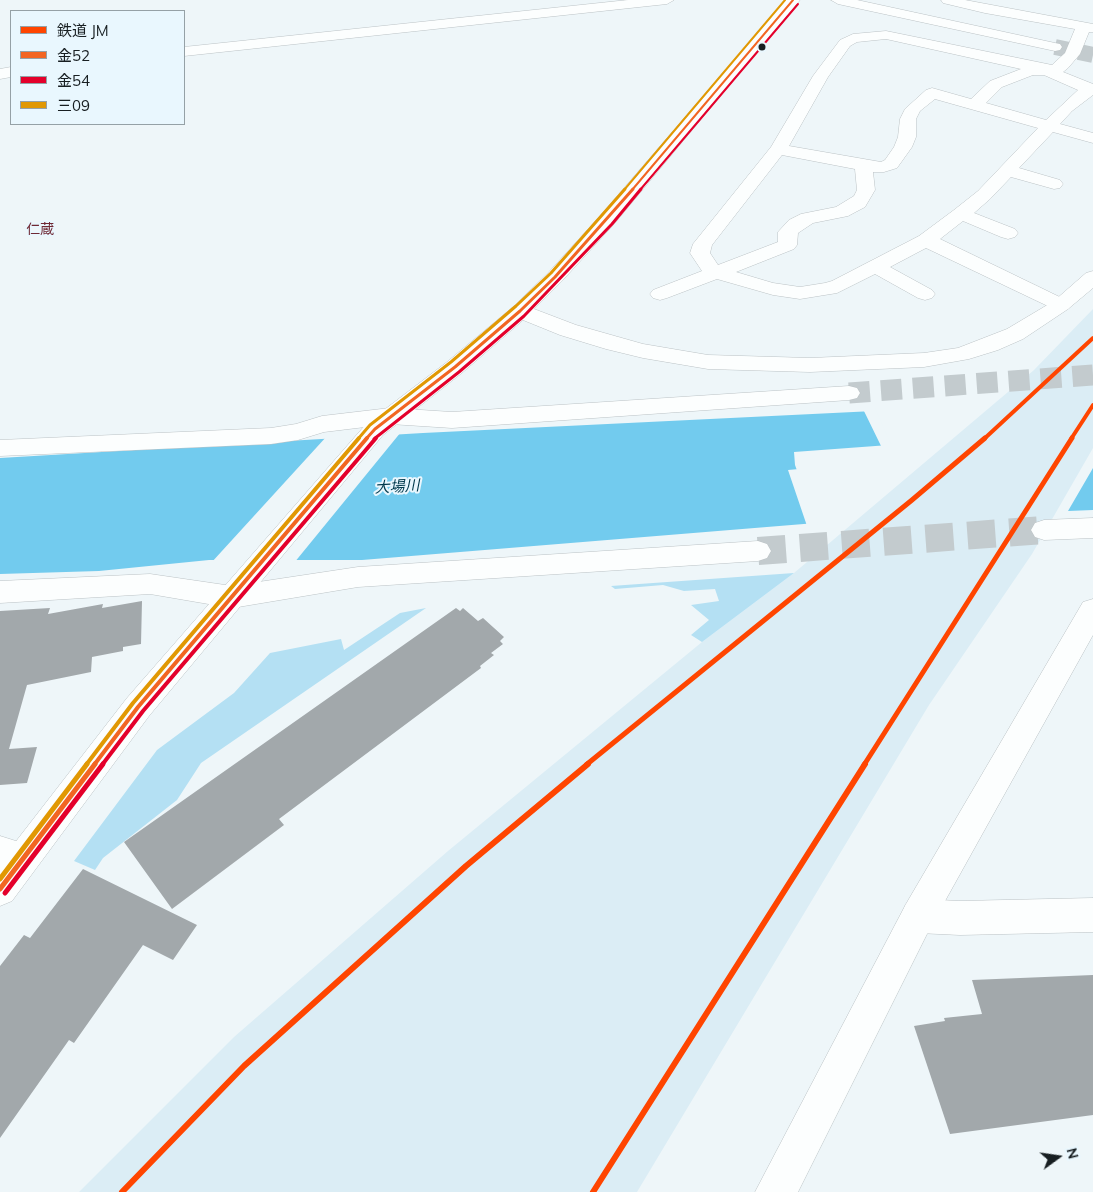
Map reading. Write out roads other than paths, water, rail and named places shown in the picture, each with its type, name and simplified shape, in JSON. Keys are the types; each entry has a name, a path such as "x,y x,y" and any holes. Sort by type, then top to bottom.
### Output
{"street":[{"path":"185,52 595,4 667,0"},
{"path":"0,889 12,855 382,423 455,367 520,311 583,248 793,0"},
{"path":"838,0 1055,47"},
{"path":"948,0 989,4 1088,27 1063,65 1055,70 1031,70 996,84 974,105"},
{"path":"886,35 1046,70 1091,90 1066,108 1008,170 961,214 926,240 830,289 800,293 744,282 712,270 700,253 703,244 778,149 821,76 845,43 853,38 886,35"},
{"path":"1072,52 1089,52"},
{"path":"778,149 863,165 884,167 890,164 903,147 907,136 908,119 913,109 932,93 1093,138"},
{"path":"660,294 787,245 788,232 796,224 808,218 841,212 858,203 866,190 863,165"},
{"path":"1008,170 1054,184"},
{"path":"961,214 1008,232"},
{"path":"926,240 1061,305"},
{"path":"876,267 924,294"},
{"path":"520,311 568,330 643,352 708,362 810,365 924,360 961,354 990,345 1015,334 1061,305 1093,278"},
{"path":"0,448 271,436 298,432 322,424 452,420 849,393"},
{"path":"1044,530 1093,528"},
{"path":"0,592 150,584 232,597 358,577 758,551"},
{"path":"776,1192 918,916 1093,610"},
{"path":"918,916 960,918 1093,915"}],"water":[{"name":"大場川","path":"874,411 889,445 794,452 795,465 816,523 362,560 209,560 99,571 0,574 0,458 423,433"},
{"path":"1093,468 1093,510 1068,511"}],"tunnel":[{"path":"1055,47 1093,55"},
{"path":"849,393 1093,375"},
{"path":"758,551 1044,530"}],"rail line":[{"name":"JM","path":"122,1192 244,1066 466,866 661,703 912,500 1004,422 1093,338"},
{"name":"JM","path":"593,1192 1093,405"}],"district":[{"name":"仁蔵","path":"40,230"}]}
